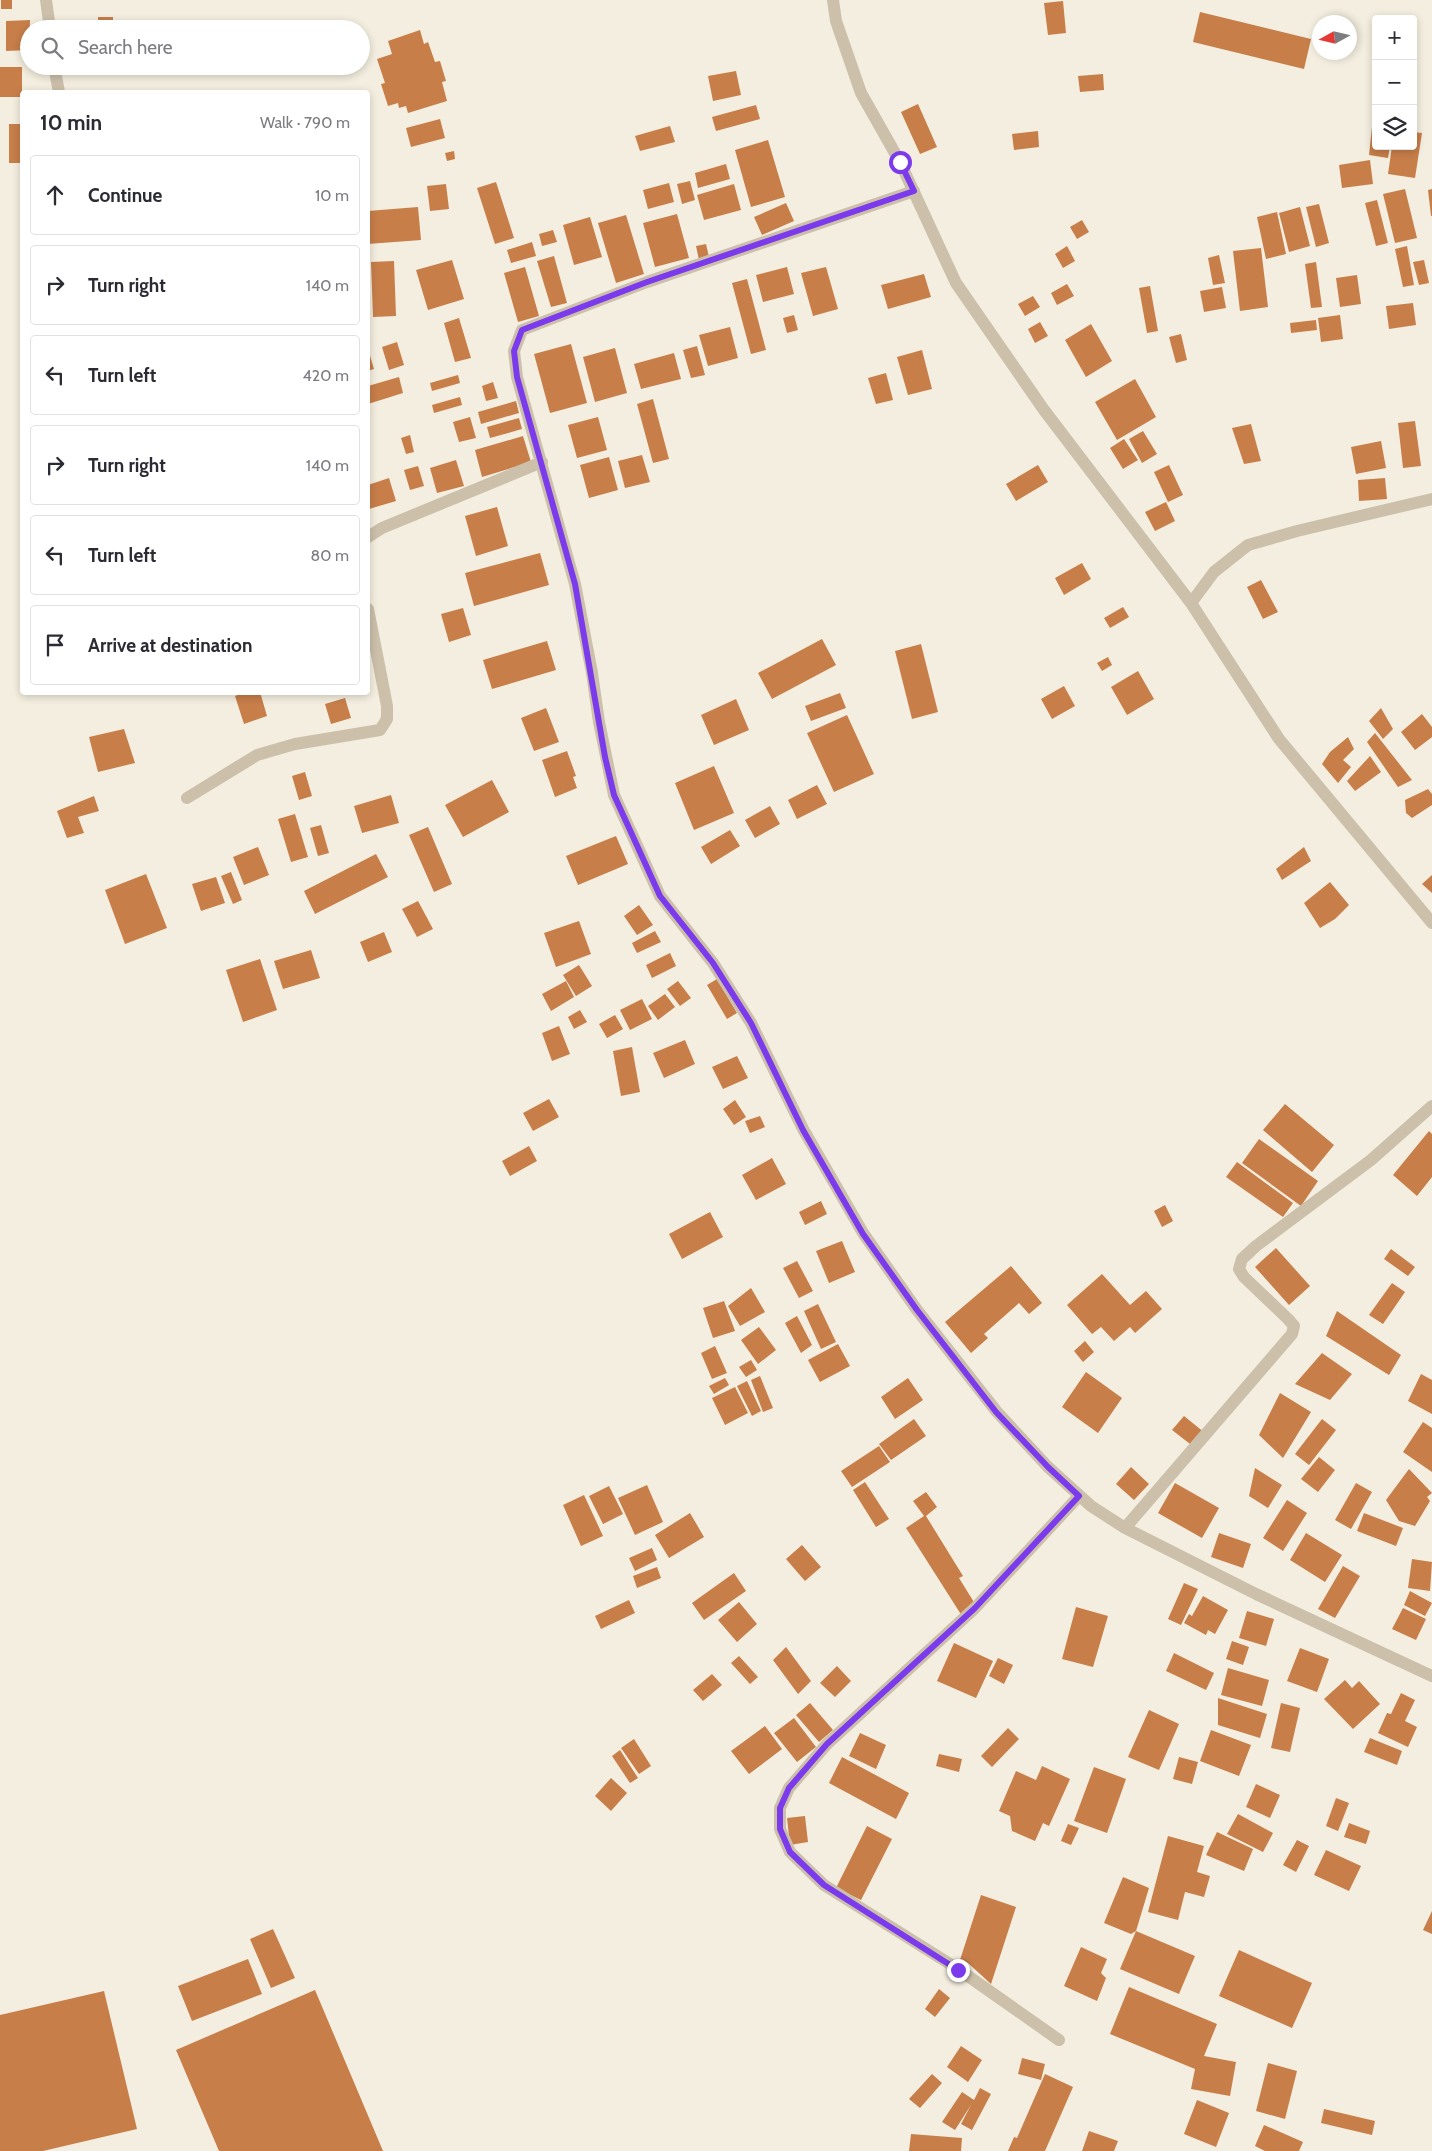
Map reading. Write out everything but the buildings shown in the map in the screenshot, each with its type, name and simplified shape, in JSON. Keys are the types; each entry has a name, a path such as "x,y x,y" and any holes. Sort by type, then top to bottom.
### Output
{"street":[{"path":"46,0 49,20"},
{"path":"833,0 836,21 861,93 900,162 956,283 1050,418 1191,603 1279,739 1432,922"},
{"path":"56,75 59,90"},
{"path":"914,191 647,282 522,330 514,351 517,377 575,584 600,730 614,795 660,896 713,963 751,1023 803,1130 863,1234 917,1310 996,1412 1048,1467 1090,1506 1124,1528 1256,1594 1432,1676"},
{"path":"370,536 382,528 542,462"},
{"path":"1191,603 1214,572 1248,545 1297,530 1432,499"},
{"path":"187,798 257,754 295,744 380,730 387,720 387,706 370,619"},
{"path":"1124,1528 1292,1334 1294,1326 1244,1277 1239,1269 1242,1259 1256,1246 1371,1160 1432,1106"},
{"path":"1059,2040 958,1970 824,1885 790,1852 780,1829 780,1808 789,1788 827,1744 975,1608 1079,1496"}],"route":[{"path":"900,162 914,191 647,282 547,320 522,330 514,351 517,377 524,404 542,462 575,584 592,673 605,757 614,795 660,896 713,963 751,1023 803,1130 863,1234 917,1310 996,1412 1048,1467 1079,1496 975,1608 827,1744 789,1788 780,1808 780,1829 790,1852 824,1885 958,1970"}]}
